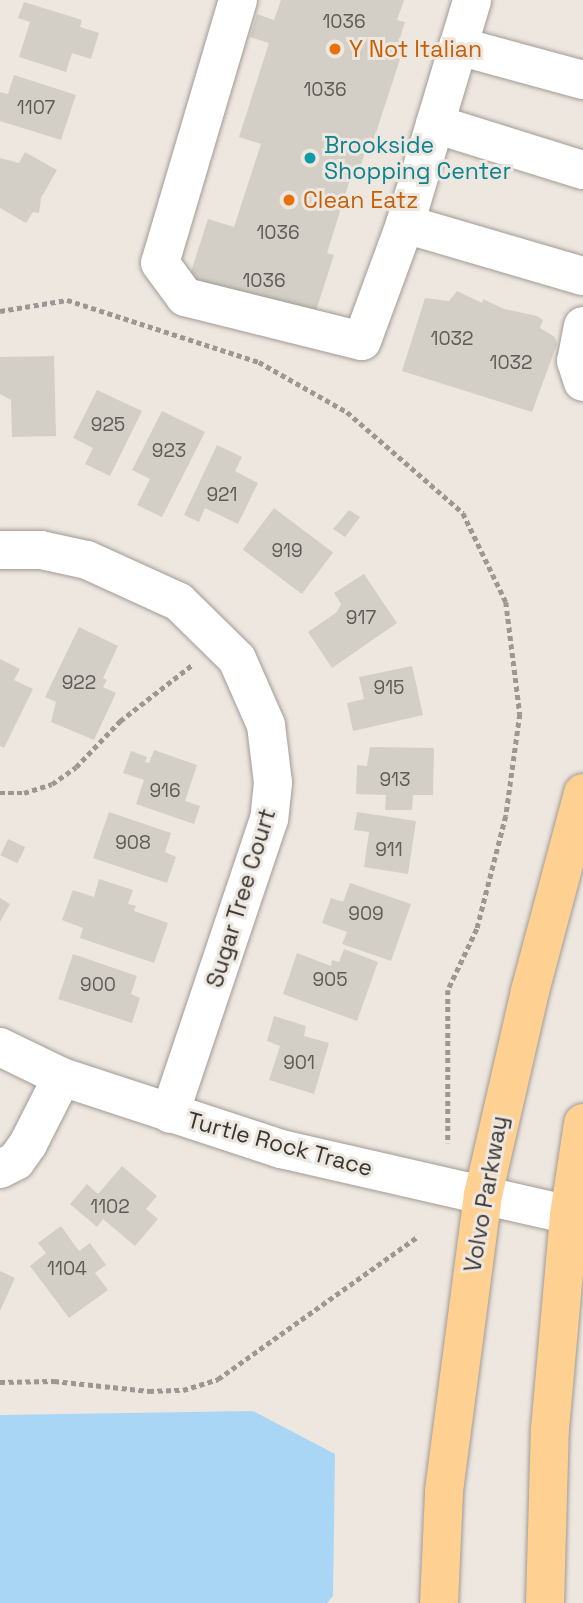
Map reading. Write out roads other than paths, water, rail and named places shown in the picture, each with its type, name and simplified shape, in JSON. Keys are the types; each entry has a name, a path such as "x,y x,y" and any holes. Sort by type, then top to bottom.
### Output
{"main road":[{"name":"Volvo Parkway","path":"439,1603 444,1491 483,1195 527,1003 583,793"},
{"path":"545,1603 550,1429 569,1215 583,1123"}],"street":[{"path":"238,0 160,263 185,297 362,341 405,224 472,0"},
{"path":"458,46 583,80"},
{"path":"435,124 583,170"},
{"path":"405,224 583,276"},
{"path":"583,326 576,361 583,382"},
{"name":"Sugar Tree Court","path":"0,550 41,550 88,559 180,602 237,659 266,725 273,783 269,819 170,1114"},
{"name":"Turtle Rock Trace","path":"0,1047 62,1077 281,1149 569,1215"},
{"path":"0,1169 16,1161 29,1144 62,1077"}],"water":[{"path":"253,1411 335,1454 333,1596 327,1603 0,1603 0,1415"}],"place":[{"name":"Y Not Italian","path":"335,49"},
{"name":"Brookside Shopping Center","path":"310,158"},
{"name":"Clean Eatz","path":"289,200"}]}
